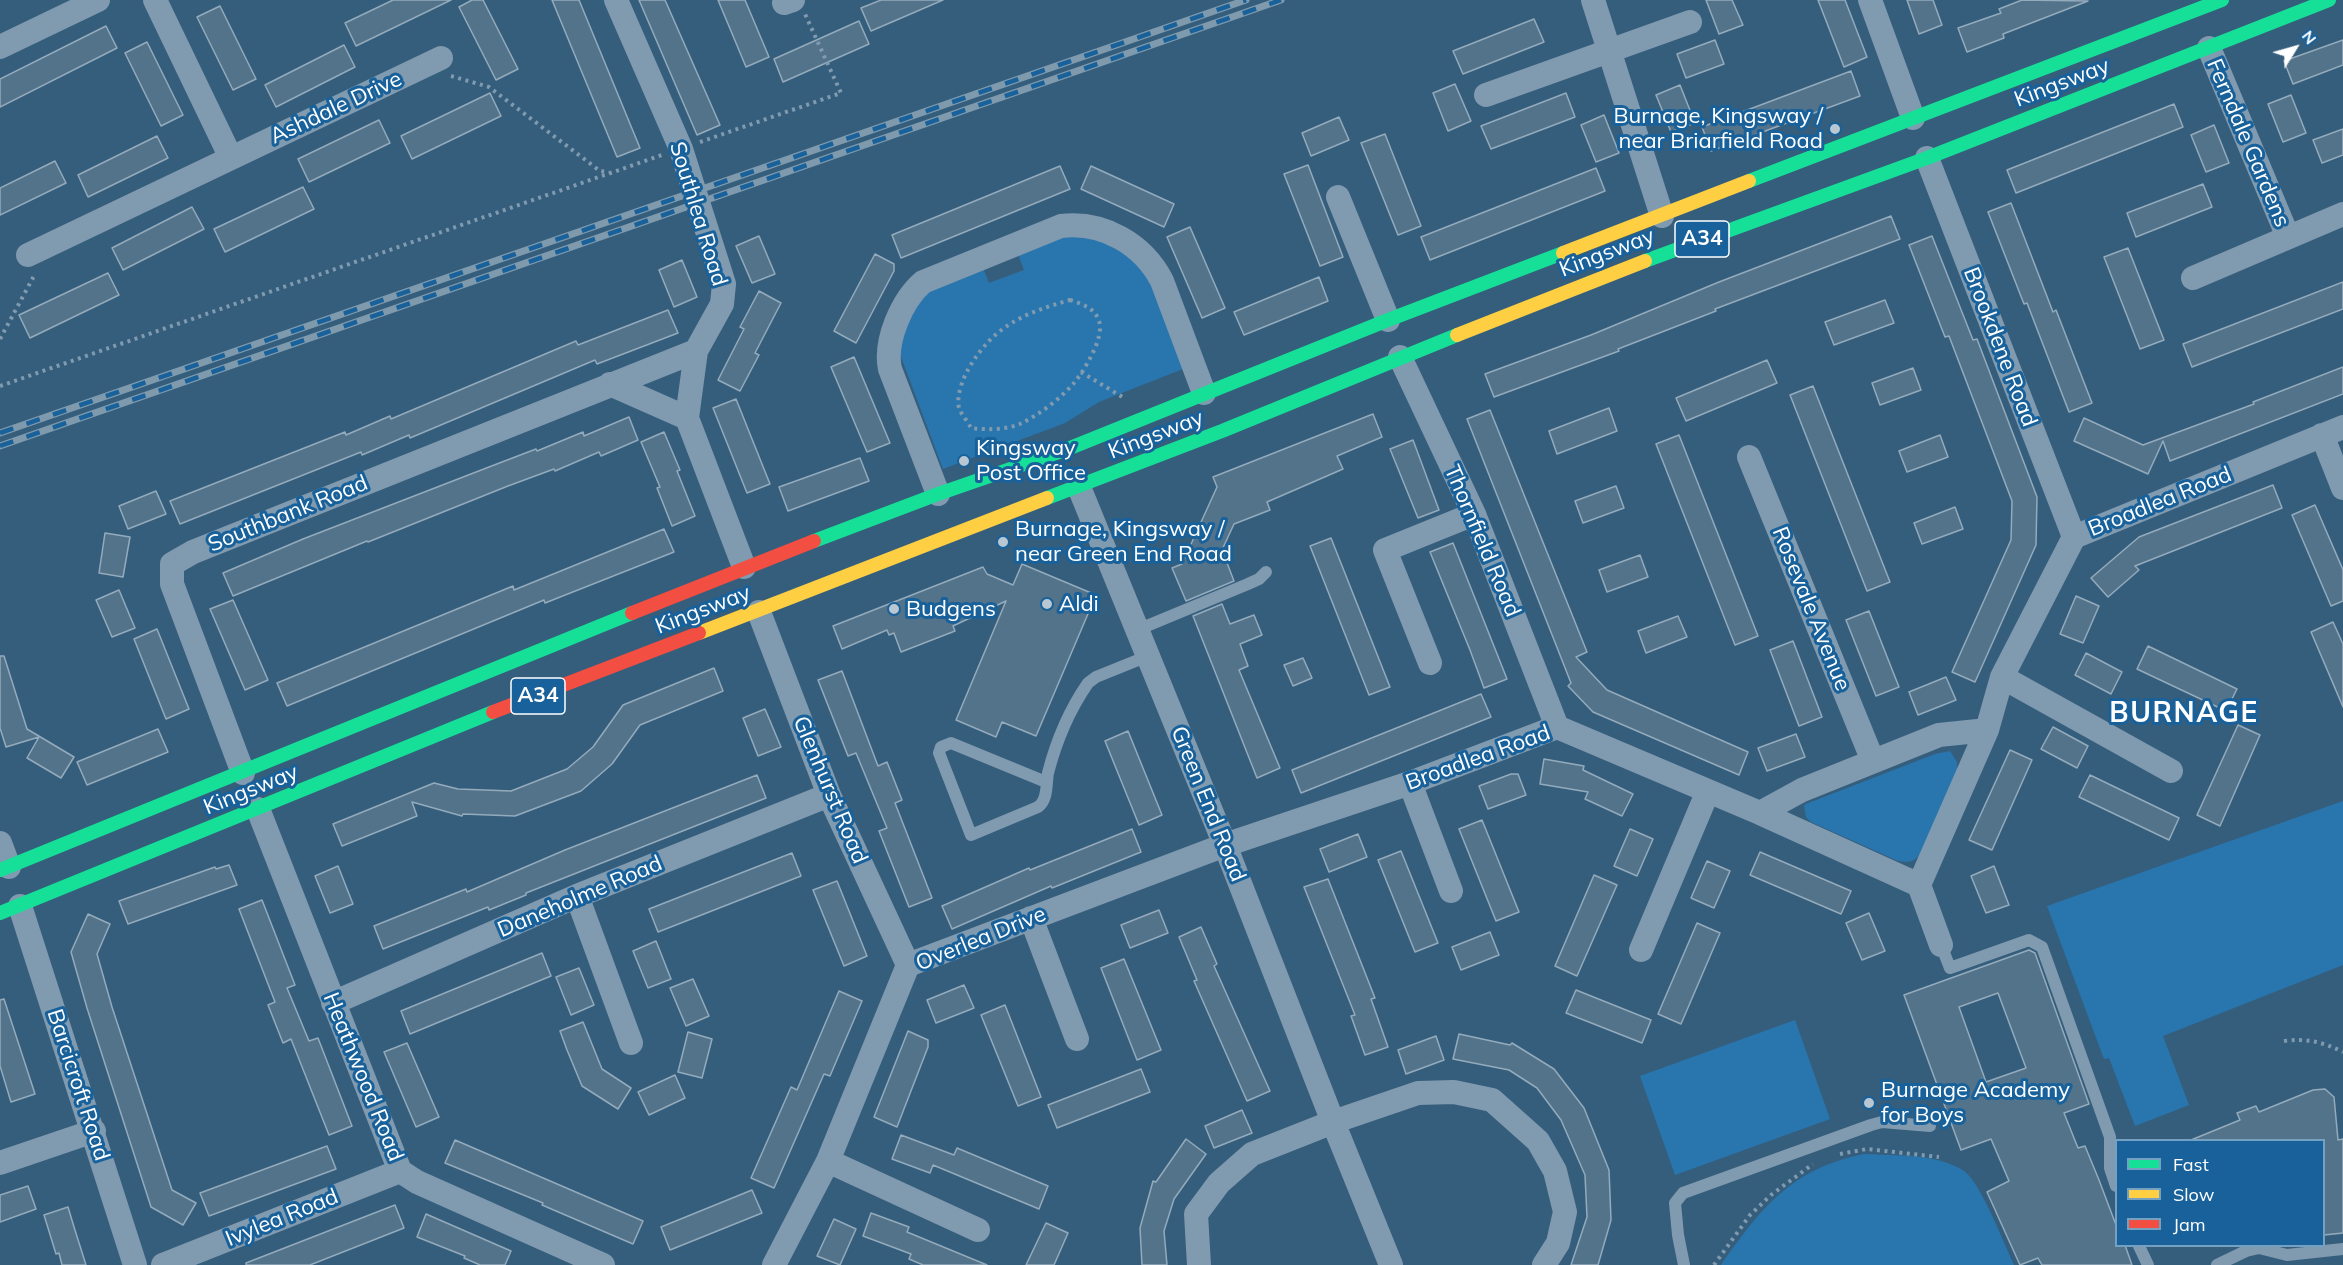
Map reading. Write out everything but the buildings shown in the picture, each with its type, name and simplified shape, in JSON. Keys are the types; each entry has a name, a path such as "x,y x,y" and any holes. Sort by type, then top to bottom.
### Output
{"highway":[{"name":"Kingsway","path":"10,910 499,710 759,612 1071,466 1151,414 1388,320 1913,118 2191,6 2222,0"},
{"name":"Kingsway","path":"4,869 744,567 938,494 1222,431 1400,357 1677,248 1927,158 2329,0"}],"street":[{"path":"0,47 98,0"},
{"path":"155,0 231,158"},
{"name":"Southlea Road","path":"616,0 681,149 723,284 722,304 696,351 687,418 744,567"},
{"path":"1593,0 1662,216"},
{"path":"1870,0 1913,118"},
{"path":"1486,95 1690,22"},
{"name":"Ferndale Gardens","path":"2209,48 2288,237"},
{"name":"Ashdale Drive","path":"39,249 431,63"},
{"name":"Brookdene Road","path":"1927,158 2074,537"},
{"path":"1338,196 1388,320"},
{"name":"Ferndale Gardens","path":"2193,278 2343,214"},
{"path":"938,494 890,369 888,357 889,344 907,300 923,282 1060,226 1080,224 1099,228 1131,244 1154,265 1204,393"},
{"name":"Southbank Road","path":"243,772 172,584 172,564 193,552 696,351"},
{"name":"Thornfield Road","path":"1400,357 1474,514 1557,727"},
{"path":"610,384 687,418"},
{"path":"2332,431 2343,488"},
{"name":"Broadlea Road","path":"1225,845 1410,783 1557,727 1760,813 1919,885 1987,730 2002,677 2074,537 2332,431"},
{"name":"Rosevale Avenue","path":"1749,457 1873,761"},
{"name":"Green End Road","path":"1071,466 1225,845 1391,1265"},
{"path":"1430,663 1386,550 1474,514"},
{"name":"Glenhurst Road","path":"759,612 829,795 908,965"},
{"path":"2002,677 2171,771"},
{"path":"1760,813 1802,790 1939,735 1987,730"},
{"path":"1410,783 1451,891"},
{"path":"1641,950 1708,791"},
{"name":"Daneholme Road","path":"333,1003 577,896 829,795"},
{"name":"Heathwood Road","path":"258,809 400,1170 417,1182 572,1259 603,1265"},
{"path":"0,843 4,869"},
{"name":"Overlea Drive","path":"774,1265 828,1161 908,965 1225,845"},
{"path":"1919,885 1941,945"},
{"path":"577,896 631,1043"},
{"name":"Barcicroft Road","path":"10,910 94,1131 135,1265"},
{"path":"1031,918 1077,1039"},
{"path":"1198,1265 1196,1214 1219,1183 1252,1154 1333,1122 1418,1093 1454,1092 1492,1100 1538,1141 1555,1171 1565,1212 1558,1243 1544,1265"},
{"path":"0,1163 94,1131"},
{"path":"828,1161 978,1230"},
{"name":"Ivylea Road","path":"163,1265 400,1170"}],"lane":[{"path":"1137,630 1248,584 1259,579 1266,572"},
{"path":"1046,782 951,743 941,747 939,753 971,835 1042,805 1054,750 1088,682 1148,656"},
{"path":"1941,945 1950,968 2029,940 2042,946 2110,1137 2110,1168 2115,1183"},
{"path":"1684,1265 1675,1203 1683,1193 1882,1122 1930,1126"},
{"path":"2140,1247 2148,1265"},
{"path":"2217,1265 2246,1251 2259,1248 2287,1255 2343,1249"}],"path":[{"path":"0,386 840,93 794,5"},
{"path":"431,63 489,87 600,171 612,173"},
{"path":"0,339 39,249"},
{"path":"1070,300 1089,307 1100,321 1099,342 1080,372 1074,383 1045,409 1020,424 987,430 971,428 959,407 962,379 980,349 1008,324 1033,311 1070,300"},
{"path":"1080,372 1151,414"},
{"path":"2284,1041 2301,1039 2326,1044 2343,1052"},
{"path":"1834,1156 1867,1149 1939,1157"},
{"path":"1714,1265 1750,1215 1785,1184 1814,1163"}],"shaded area":[{"path":"1088,234 1133,258 1152,284 1183,369 1099,402 1065,423 943,469 900,354 903,337 914,311 935,287 983,268 989,283 1024,270 1018,254 1059,237"},
{"path":"1950,751 1957,762 1957,771 1921,852 1912,861 1898,861 1811,822 1806,817 1804,805 1935,754"},
{"path":"2343,801 2343,965 2163,1036 2189,1105 2135,1126 2109,1058 2104,1059 2047,906"},
{"path":"1795,1020 1830,1119 1675,1175 1640,1076"},
{"path":"1864,1154 1929,1158 1964,1171 1985,1200 2014,1265 1721,1265 1750,1225 1780,1193 1797,1180 1817,1170"}],"railway":[{"path":"0,433 1246,0"},
{"path":"0,446 1281,0"}],"traffic: fast":[{"path":"1749,181 2222,0"},
{"path":"1645,261 1927,158 2329,0"},
{"path":"814,541 938,494 1065,450 1388,320 1563,253"},
{"path":"1047,498 1222,431 1457,335"},
{"path":"0,870 632,613"},
{"path":"0,913 493,712"}],"traffic: slow":[{"path":"1563,253 1749,181"},
{"path":"1457,335 1645,261"},
{"path":"699,633 1047,498"}],"traffic: jam":[{"path":"632,613 814,541"},
{"path":"493,712 699,633"}],"place":[{"name":"Burnage, Kingsway / near Briarfield Road","path":"1835,129"},
{"name":"Kingsway Post Office","path":"964,461"},
{"name":"Burnage, Kingsway / near Green End Road","path":"1003,542"},
{"name":"Aldi","path":"1047,604"},
{"name":"Budgens","path":"894,609"},
{"name":"Burnage Academy for Boys","path":"1869,1103"}],"district":[{"name":"BURNAGE","path":"2184,714"}]}
